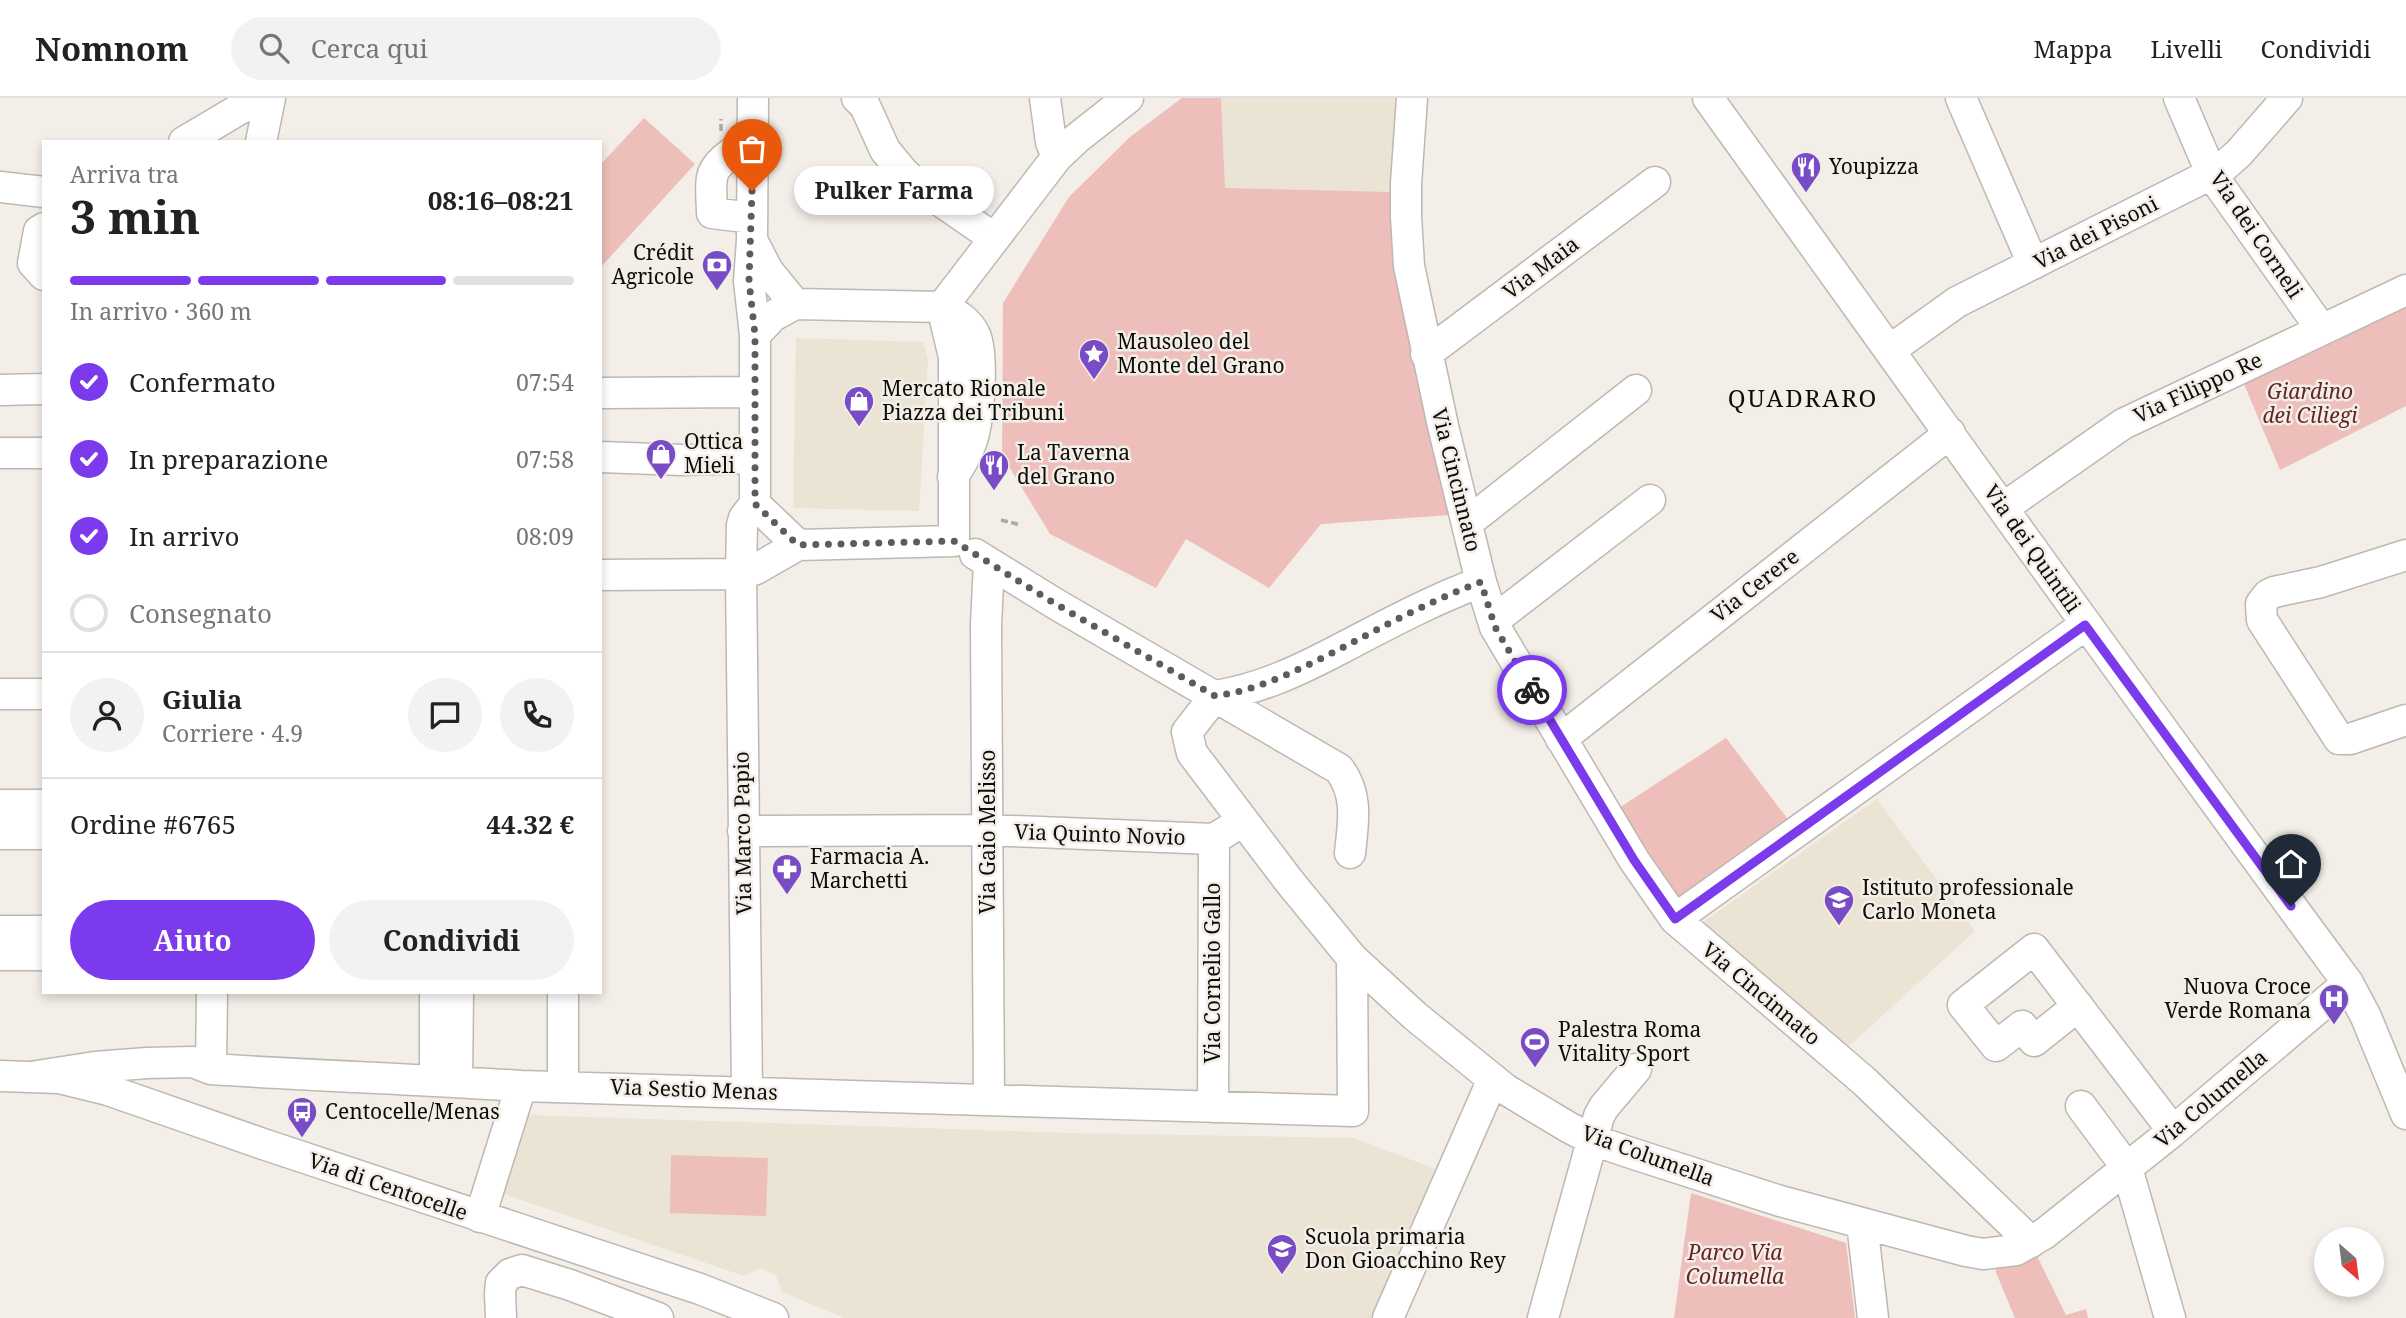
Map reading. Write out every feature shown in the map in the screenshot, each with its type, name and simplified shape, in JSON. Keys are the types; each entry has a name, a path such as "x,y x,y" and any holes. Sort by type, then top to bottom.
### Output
{"street":[{"path":"187,140 258,98"},
{"path":"261,140 270,98"},
{"path":"770,98 752,98 752,229 749,281 755,335 755,504 798,545"},
{"path":"857,98 865,106 885,150 903,172 920,187 994,238"},
{"path":"1045,98 1051,142 1057,157"},
{"path":"942,307 1057,157 1128,98"},
{"name":"Via Cincinnato","path":"1412,98 1406,184 1406,233 1411,274 1426,354 1481,582 1493,621 1634,860 1675,919 1864,1081 2031,1242"},
{"name":"Via dei Quintili","path":"1708,98 2085,625 2348,984 2398,1081 2406,1114"},
{"path":"1961,98 2033,264"},
{"name":"Via dei Corneli","path":"2179,98 2212,175 2322,331"},
{"name":"Via dei Pisoni","path":"1890,350 1957,302 2212,175 2239,153 2287,98"},
{"path":"752,139 715,169 712,178 712,213 752,229 768,271 795,304"},
{"name":"Via Maia","path":"1426,354 1655,181"},
{"path":"0,187 42,192"},
{"path":"42,229 39,231 33,263 42,273"},
{"name":"Via Filippo Re","path":"2003,508 2123,424 2406,290"},
{"path":"755,335 773,316 795,304 942,307"},
{"path":"942,307 954,357 954,541"},
{"path":"0,390 42,390"},
{"path":"1467,523 1636,390"},
{"path":"602,393 753,392"},
{"name":"Via Cerere","path":"1561,739 1950,433"},
{"path":"0,453 42,453"},
{"path":"602,457 683,460 754,458"},
{"path":"1493,621 1650,500"},
{"name":"Via Marco Papio","path":"747,1091 741,575 742,525 744,517 755,504"},
{"path":"602,575 741,575 798,545 954,541 1339,769 1345,777 1353,800 1350,853"},
{"path":"2406,555 2321,582 2274,592 2264,600 2260,609 2262,620 2339,739 2350,739 2406,720"},
{"name":"Via Gaio Melisso","path":"989,563 986,625 989,1100"},
{"path":"1215,696 1253,688 1287,675 1446,595 1481,582"},
{"path":"1675,919 2085,625"},
{"path":"0,694 42,694"},
{"name":"Via Columella","path":"1215,696 1187,732 1192,753 1352,958 1415,1016 1493,1079 1538,1110 1593,1140 1780,1201 1942,1246 1983,1254 2016,1250 2031,1242 2054,1227 2173,1131 2348,984"},
{"path":"0,805 42,805"},
{"name":"Via Quinto Novio","path":"743,831 988,830 1214,839 1243,821"},
{"path":"0,834 42,834"},
{"name":"Via Cornelio Gallo","path":"1213,1107 1214,839"},
{"path":"0,930 42,931"},
{"path":"2078,1006 2034,1041 2022,1026 1996,1046 1963,1005 2034,949 2078,1006 2173,1131"},
{"path":"0,955 42,956"},
{"name":"Via Sestio Menas","path":"37,1076 95,1067 202,1065 341,1078 521,1086 1353,1111 1352,958"},
{"path":"193,994 202,1065"},
{"path":"202,1065 212,994"},
{"path":"435,994 446,1081"},
{"path":"446,1081 458,994"},
{"path":"563,1086 564,994"},
{"path":"1543,1318 1601,1111 1636,1069"},
{"name":"Via di Centocelle","path":"0,1076 59,1077 108,1090 700,1289 773,1318"},
{"path":"1388,1318 1493,1079"},
{"path":"480,1217 521,1086"},
{"path":"2081,1106 2127,1168 2170,1318"},
{"path":"1862,1223 1873,1318"},
{"path":"501,1318 501,1283 510,1274 522,1270 570,1285 652,1317"}],"path":[{"path":"721,119 721,133"},
{"path":"1001,520 1021,524"}],"shaded area":[{"path":"1221,98 1399,98 1393,192 1225,188"},
{"name":"Mercato Rionale Piazza dei Tribuni","path":"796,338 923,342 928,359 919,511 793,508"},
{"name":"Istituto professionale Carlo Moneta","path":"1877,799 1975,931 1847,1048 1702,923"},
{"path":"525,1115 1072,1133 1354,1138 1441,1171 1376,1318 844,1318 782,1292 776,1275 760,1268 744,1276 501,1193"}],"green space":[{"path":"1182,98 1221,98 1225,188 1393,192 1393,269 1451,515 1321,524 1269,588 1186,539 1156,588 1050,534 1002,455 1003,303 1069,197 1130,137"},
{"path":"644,118 695,164 602,266 602,163"},
{"name":"Giardino dei Ciliegi","path":"2406,308 2406,406 2280,470 2244,384"},
{"path":"1726,738 1790,822 1681,900 1619,808"},
{"path":"671,1155 768,1158 766,1216 670,1213"},
{"name":"Parco Via Columella","path":"1691,1193 1846,1243 1855,1318 1674,1318"},
{"path":"2037,1256 2066,1315 2086,1309 2088,1318 2015,1318 1995,1270"}],"way so far":[{"path":"752,191 749,281 755,335 755,504 798,545 954,541 1054,603 1215,696 1253,688 1287,675 1446,595 1481,582 1495,627 1532,690"}],"place":[{"name":"Pulker Farma","path":"752,191"},
{"name":"Youpizza","path":"1806,194"},
{"name":"Crédit Agricole","path":"717,292"},
{"name":"Mausoleo del Monte del Grano","path":"1094,381"},
{"name":"Mercato Rionale Piazza dei Tribuni","path":"859,428"},
{"name":"Ottica Mieli","path":"661,481"},
{"name":"La Taverna del Grano","path":"994,492"},
{"name":"Farmacia A. Marchetti","path":"787,896"},
{"name":"Istituto professionale Carlo Moneta","path":"1839,927"},
{"name":"Nuova Croce Verde Romana","path":"2334,1026"},
{"name":"Palestra Roma Vitality Sport","path":"1535,1069"},
{"name":"Centocelle/Menas","path":"302,1139"},
{"name":"Scuola primaria Don Gioacchino Rey","path":"1282,1276"}],"district":[{"name":"QUADRARO","path":"1803,399"}],"route":[{"path":"1532,690 1634,860 1662,904 1675,919 2085,625 2291,906"}]}
